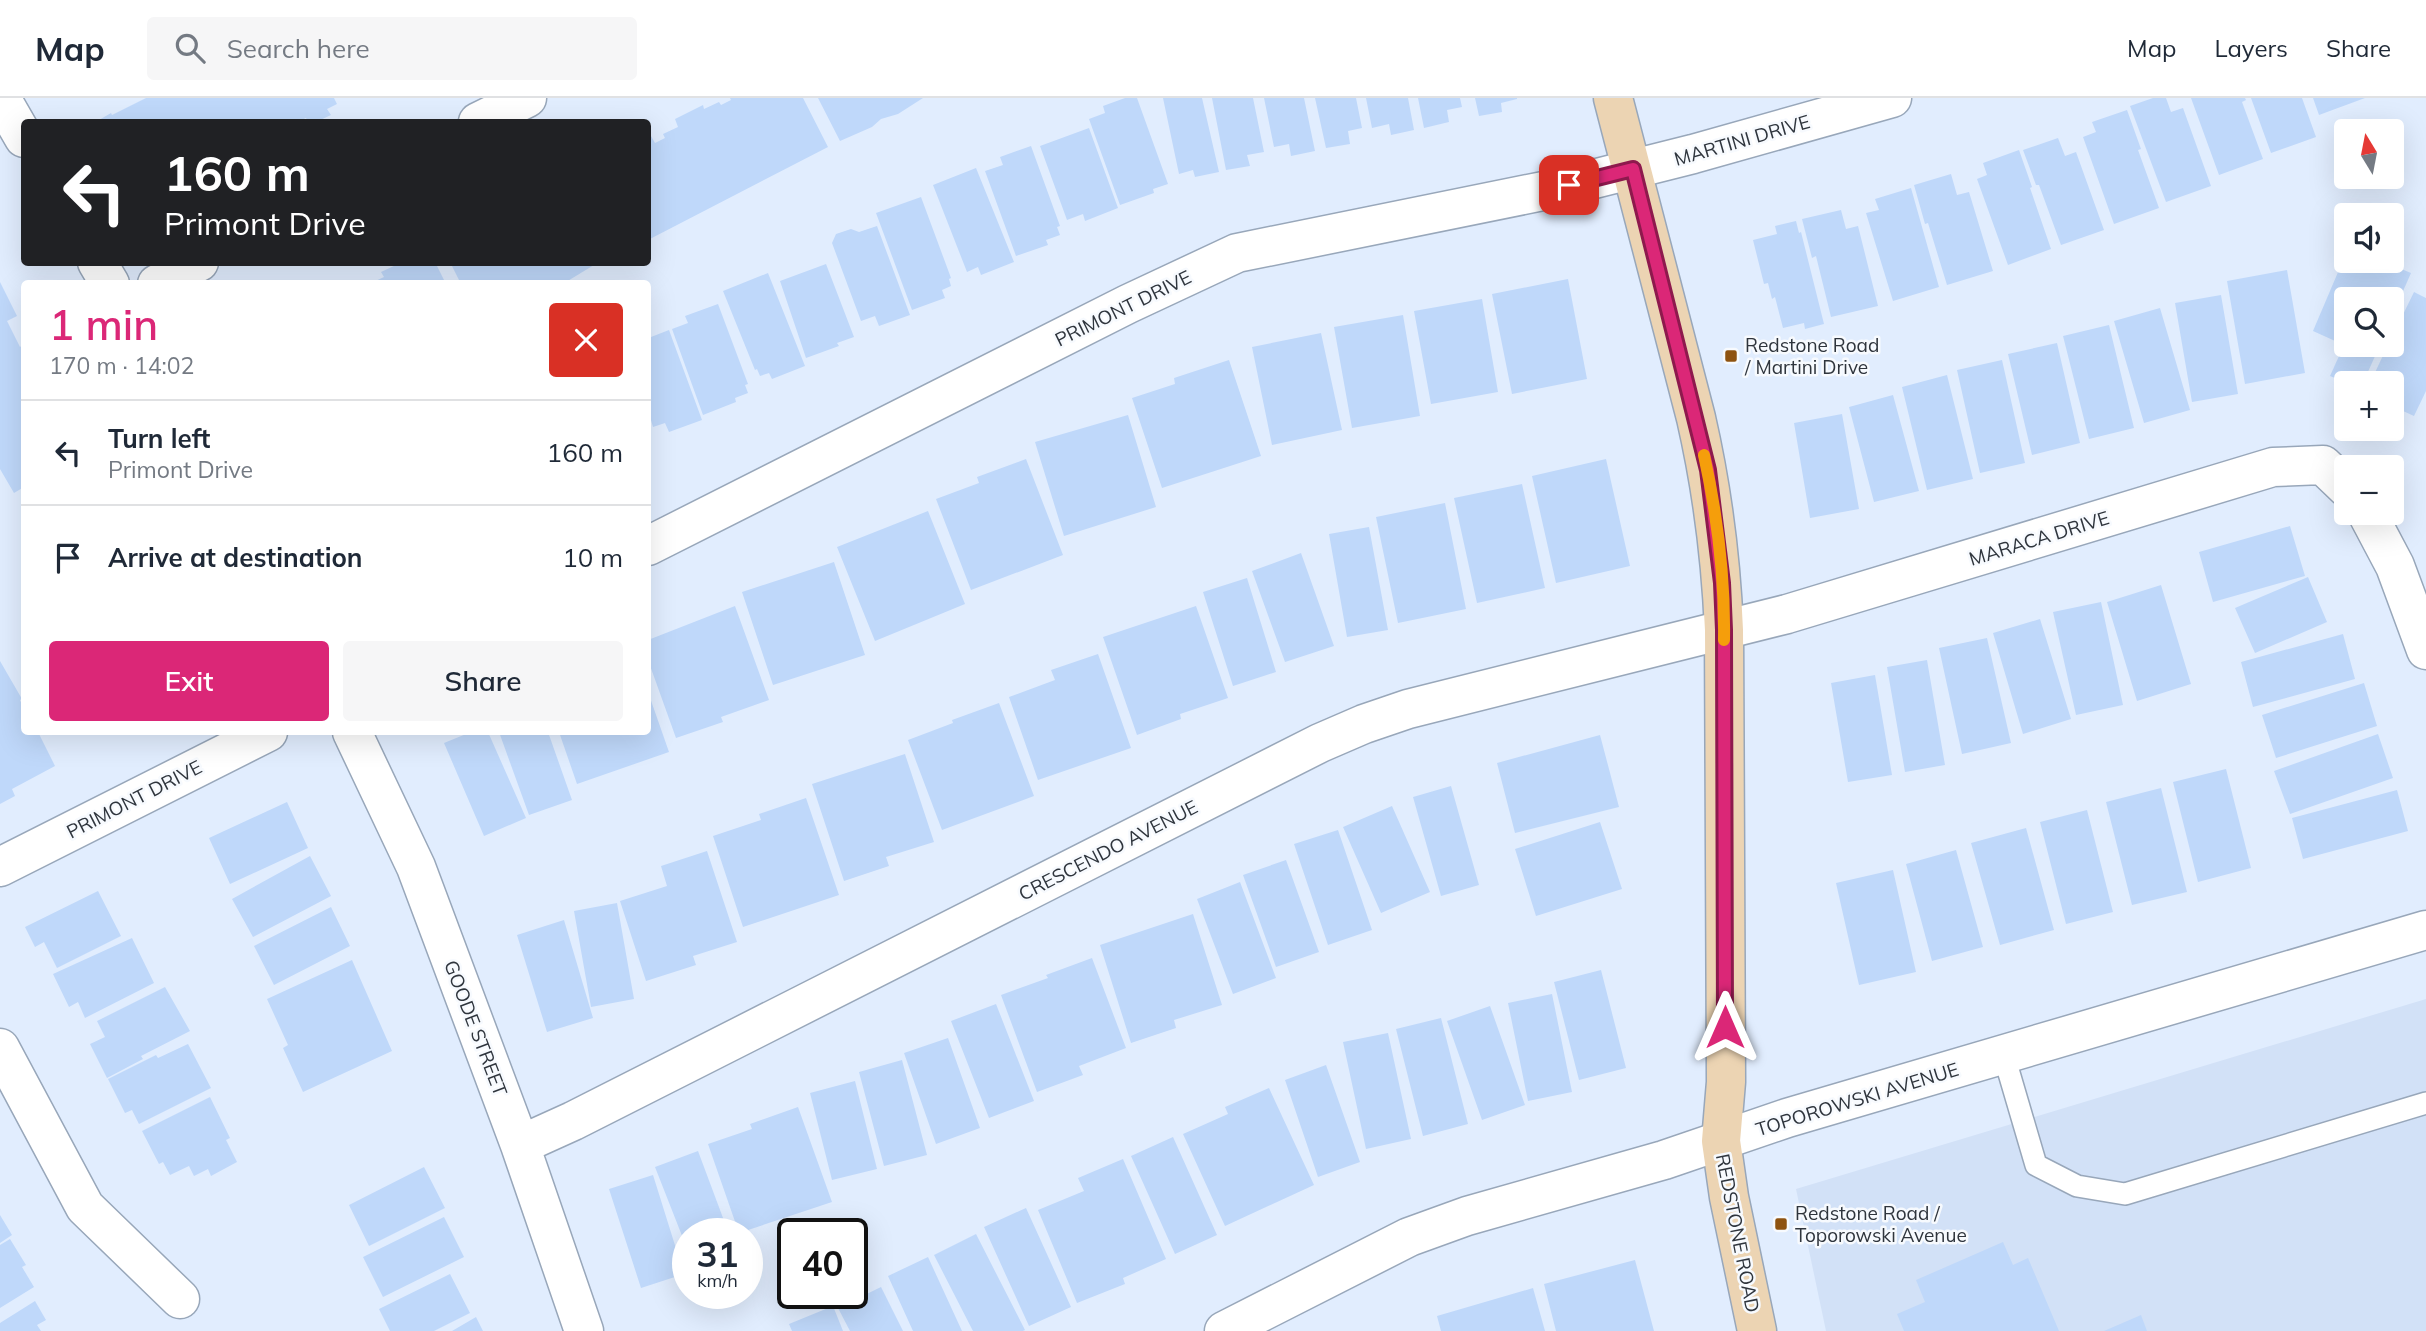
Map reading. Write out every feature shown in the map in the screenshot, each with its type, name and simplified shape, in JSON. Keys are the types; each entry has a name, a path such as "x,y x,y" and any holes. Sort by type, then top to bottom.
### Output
{"street":[{"path":"1,98 21,133"},
{"path":"484,119 527,98"},
{"name":"REDSTONE ROAD","path":"1613,98 1708,470 1722,583 1726,1082 1721,1141 1729,1197 1756,1331"},
{"name":"MARTINI DRIVE","path":"1633,169 1892,98"},
{"name":"PRIMONT DRIVE","path":"651,544 1128,304 1237,253 1558,188 1633,169"},
{"path":"165,280 191,266"},
{"name":"MARACA DRIVE","path":"1724,630 1787,614 2273,467 2323,465 2334,476"},
{"path":"2373,525 2395,566 2426,650"},
{"name":"CRESCENDO AVENUE","path":"520,1144 573,1121 1364,723 1408,709 1724,630"},
{"name":"PRIMONT DRIVE","path":"0,867 262,735"},
{"name":"GOODE STREET","path":"353,735 416,867 520,1144 584,1331"},
{"name":"TOPOROWSKI AVENUE","path":"1224,1331 1409,1237 1467,1216 1721,1141 1787,1118 2426,930"},
{"path":"0,1048 85,1208 180,1299"}],"lane":[{"path":"2004,1056 2036,1165 2077,1186 2126,1194 2426,1103"}],"shaded area":[{"path":"2426,999 2426,1331 1826,1331 1796,1189"}],"building":[{"path":"146,98 334,98 337,104 327,109 331,115 322,119 101,119 111,113 112,115"},
{"path":"730,98 803,98 828,147 651,238 651,136 655,143 665,138 663,134 678,127 675,119 703,105 704,109 731,100"},
{"path":"818,98 923,98 898,114 881,119 872,127 840,141"},
{"path":"1125,98 1137,98 1168,184 1153,189 1154,193 1120,205 1089,119 1105,113 1103,106"},
{"path":"1163,98 1202,98 1219,172 1195,177 1193,170 1179,174"},
{"path":"1212,98 1253,98 1264,152 1247,155 1250,166 1226,170"},
{"path":"1264,98 1304,98 1315,151 1291,156 1289,144 1274,147"},
{"path":"1315,98 1356,98 1362,128 1348,131 1350,144 1326,148"},
{"path":"1366,98 1408,98 1414,130 1391,135 1389,124 1372,128"},
{"path":"1418,98 1460,98 1462,107 1447,110 1449,122 1424,128"},
{"path":"1475,98 1517,99 1501,103 1502,112 1479,116"},
{"path":"2153,98 2166,98 2171,112 2183,108 2211,186 2166,202 2130,106"},
{"path":"2191,98 2245,98 2242,102 2263,159 2219,175"},
{"path":"2251,98 2302,98 2316,137 2271,153"},
{"path":"2313,98 2365,98 2319,115"},
{"path":"2127,110 2159,208 2114,224 2083,137 2096,132 2092,122"},
{"path":"1089,128 1118,208 1085,221 1083,214 1067,220 1040,146"},
{"path":"2058,138 2065,156 2076,152 2104,230 2061,245 2023,150"},
{"path":"1031,146 1060,226 1057,227 1060,235 1046,240 1048,245 1016,256 985,171 1003,165 1000,157"},
{"path":"2019,150 2051,249 2008,265 1977,179 1987,175 1983,163"},
{"path":"976,168 1014,262 981,275 978,267 967,272 933,185"},
{"path":"1951,174 1957,195 1969,192 1993,271 1947,285 1914,185"},
{"path":"1911,188 1939,287 1893,301 1866,213 1879,210 1875,199"},
{"path":"921,197 951,278 951,286 942,290 945,298 912,310 876,213"},
{"path":"1841,210 1846,229 1858,226 1878,306 1831,317 1816,256 1812,258 1802,219"},
{"path":"1796,221 1824,324 1805,329 1804,323 1783,328 1775,297 1772,299 1768,283 1764,284 1753,240 1777,234 1775,226"},
{"path":"877,226 910,315 879,326 875,316 861,321 832,243 836,234 851,229 859,232"},
{"path":"826,264 854,337 837,343 839,346 806,358 780,281"},
{"path":"394,266 437,266 444,280 378,280 384,277 381,272"},
{"path":"452,266 592,266 569,280 459,280"},
{"path":"2287,270 2305,373 2245,384 2227,281"},
{"path":"2404,270 2411,273 2404,289 2334,287 2334,340 2313,331 2338,273 2404,273"},
{"path":"768,273 805,366 772,379 769,373 760,376 757,369 755,370 723,291"},
{"path":"1568,279 1587,379 1512,394 1492,294"},
{"path":"0,282 17,316 7,321 21,346 21,489 14,493 0,469"},
{"path":"2414,292 2426,298 2426,391 2414,416 2404,411 2404,371 2376,371 2382,357 2404,357 2404,312"},
{"path":"2221,295 2238,394 2192,402 2175,303"},
{"path":"1482,299 1498,392 1431,404 1414,311"},
{"path":"718,304 748,384 745,385 748,393 735,398 736,402 703,415 672,329 688,323 685,316"},
{"path":"2160,308 2190,410 2144,423 2114,321"},
{"path":"1403,315 1420,416 1352,428 1334,327"},
{"path":"2109,325 2134,428 2089,439 2063,336"},
{"path":"669,330 702,420 669,432 665,423 653,427 651,337"},
{"path":"1321,333 1342,430 1272,445 1252,347"},
{"path":"2057,343 2080,443 2032,455 2008,354"},
{"path":"2339,357 2375,357 2368,371 2334,371 2334,378 2330,376"},
{"path":"1229,360 1261,456 1162,488 1132,398 1175,384 1174,378"},
{"path":"2002,360 2025,463 1980,473 1957,370"},
{"path":"1947,375 1973,479 1927,490 1902,387"},
{"path":"1893,395 1919,491 1874,502 1849,407"},
{"path":"1842,414 1859,509 1810,518 1794,423"},
{"path":"1128,415 1156,507 1064,536 1035,442"},
{"path":"1026,459 1063,555 971,590 936,499 979,483 977,477"},
{"path":"1606,459 1630,566 1556,583 1532,476"},
{"path":"1522,484 1545,588 1477,603 1454,498"},
{"path":"1445,503 1466,609 1398,623 1376,517"},
{"path":"928,511 965,604 875,641 837,547"},
{"path":"2290,526 2305,576 2213,602 2199,552"},
{"path":"1369,527 1388,630 1347,637 1329,534"},
{"path":"1301,553 1334,646 1285,662 1252,571"},
{"path":"834,562 865,655 773,685 742,592"},
{"path":"2308,577 2327,622 2255,653 2235,608"},
{"path":"1247,578 1276,672 1233,686 1203,592"},
{"path":"2161,585 2191,684 2137,701 2107,602"},
{"path":"2101,602 2123,705 2076,715 2053,612"},
{"path":"735,606 769,700 721,717 723,722 676,738 651,668 651,639"},
{"path":"1196,606 1228,698 1180,714 1181,719 1137,735 1103,637"},
{"path":"2040,619 2071,719 2023,734 1993,633"},
{"path":"2343,634 2355,679 2253,707 2241,662"},
{"path":"1987,638 2011,743 1962,754 1939,648"},
{"path":"1098,654 1131,748 1038,780 1009,697 1055,680 1051,670"},
{"path":"1927,660 1945,765 1905,772 1887,667"},
{"path":"0,661 21,697 21,735 40,735 55,766 12,789 15,796 0,804"},
{"path":"1875,675 1892,775 1848,782 1831,683"},
{"path":"2364,683 2377,726 2276,758 2262,715"},
{"path":"651,701 669,752 577,784 560,735 651,735"},
{"path":"999,703 1034,796 942,830 908,740"},
{"path":"2378,734 2393,778 2290,814 2274,771"},
{"path":"464,735 489,735 526,818 484,836 444,743"},
{"path":"500,735 549,735 572,800 529,815"},
{"path":"1600,735 1619,807 1515,833 1497,763"},
{"path":"905,754 934,842 886,857 889,866 844,881 812,784"},
{"path":"2226,769 2251,868 2198,882 2173,782"},
{"path":"1451,786 1479,885 1441,896 1413,797"},
{"path":"2161,788 2187,892 2132,905 2106,802"},
{"path":"2397,790 2408,831 2303,859 2292,818"},
{"path":"806,798 839,895 743,927 713,836 761,820 759,814"},
{"path":"287,802 308,848 230,884 209,838"},
{"path":"1392,806 1430,892 1381,913 1343,827"},
{"path":"2087,810 2113,912 2066,924 2040,822"},
{"path":"1600,822 1622,889 1536,916 1515,849"},
{"path":"2026,828 2054,930 2000,945 1971,843"},
{"path":"1338,830 1372,930 1328,945 1294,844"},
{"path":"1956,850 1983,947 1932,961 1906,864"},
{"path":"707,851 737,942 693,956 696,965 646,981 620,901 667,886 661,866"},
{"path":"310,856 331,896 253,937 232,899"},
{"path":"1286,860 1319,952 1276,967 1243,875"},
{"path":"1893,870 1916,972 1859,985 1836,883"},
{"path":"1240,882 1276,978 1233,994 1197,899"},
{"path":"98,891 121,936 57,968 44,942 35,947 25,927"},
{"path":"617,903 634,999 591,1007 574,911"},
{"path":"331,907 350,946 274,985 254,946"},
{"path":"1193,914 1222,1005 1174,1020 1176,1028 1131,1043 1100,945"},
{"path":"564,920 593,1018 547,1032 517,935"},
{"path":"132,938 154,983 85,1018 78,1002 69,1007 53,974"},
{"path":"1092,958 1126,1048 1079,1066 1083,1075 1037,1092 1001,995"},
{"path":"352,960 392,1051 303,1092 283,1048 288,1045 267,999"},
{"path":"1601,970 1626,1068 1579,1080 1554,982"},
{"path":"165,987 190,1031 141,1056 143,1059 107,1078 90,1044 105,1037 97,1021"},
{"path":"1552,994 1572,1092 1528,1101 1508,1003"},
{"path":"996,1004 1034,1101 989,1118 951,1021"},
{"path":"1490,1006 1525,1105 1482,1120 1447,1021"},
{"path":"1441,1018 1468,1124 1423,1136 1396,1029"},
{"path":"1388,1033 1411,1139 1366,1149 1343,1042"},
{"path":"948,1038 980,1128 936,1144 904,1053"},
{"path":"188,1044 211,1088 139,1124 132,1110 125,1113 108,1079 156,1055 158,1058"},
{"path":"902,1060 927,1155 884,1166 859,1072"},
{"path":"1326,1065 1360,1162 1318,1177 1285,1080"},
{"path":"855,1081 877,1169 832,1180 810,1093"},
{"path":"1269,1088 1314,1185 1225,1226 1183,1134 1228,1114 1225,1107"},
{"path":"210,1097 230,1138 226,1140 237,1162 211,1176 208,1169 194,1176 189,1166 170,1175 163,1162 159,1164 142,1131"},
{"path":"798,1107 832,1202 777,1218 763,1225 763,1218 734,1218 708,1144 752,1129 750,1124"},
{"path":"1173,1137 1217,1235 1175,1254 1131,1156"},
{"path":"698,1151 723,1218 675,1218 655,1167"},
{"path":"1123,1159 1166,1259 1123,1278 1125,1284 1077,1303 1038,1210 1084,1191 1078,1178"},
{"path":"424,1167 445,1208 369,1246 349,1205"},
{"path":"653,1175 672,1236 672,1278 641,1288 609,1189"},
{"path":"1026,1208 1071,1307 1029,1326 984,1227"},
{"path":"0,1215 12,1235 0,1243"},
{"path":"444,1217 464,1257 383,1297 363,1257"},
{"path":"976,1234 1025,1330 1023,1331 973,1331 934,1255"},
{"path":"10,1239 26,1265 22,1267 34,1287 0,1308 0,1245"},
{"path":"2003,1242 2013,1265 2028,1258 2059,1331 1904,1331 1897,1314 1925,1302 1916,1280"},
{"path":"928,1257 962,1331 913,1331 888,1276"},
{"path":"1635,1260 1654,1331 1556,1331 1544,1284"},
{"path":"450,1274 470,1313 434,1331 390,1331 379,1309"},
{"path":"881,1287 903,1331 850,1331 839,1309 868,1309 868,1293"},
{"path":"1533,1288 1545,1331 1441,1331 1437,1316"},
{"path":"35,1301 46,1320 37,1325 41,1331 0,1331 0,1323"},
{"path":"826,1309 834,1309 843,1331 792,1331 789,1324"},
{"path":"2141,1315 2147,1331 2104,1331"},
{"path":"476,1317 483,1331 452,1331"}],"slow traffic":[{"path":"1704,455 1716,523 1724,640"}],"place":[{"name":"Redstone Road / Martini Drive","path":"1731,356"},
{"name":"Redstone Road / Toporowski Avenue","path":"1781,1224"}],"route":[{"path":"1569,185 1633,169 1708,470 1722,583 1724,630 1725,1027"}]}
